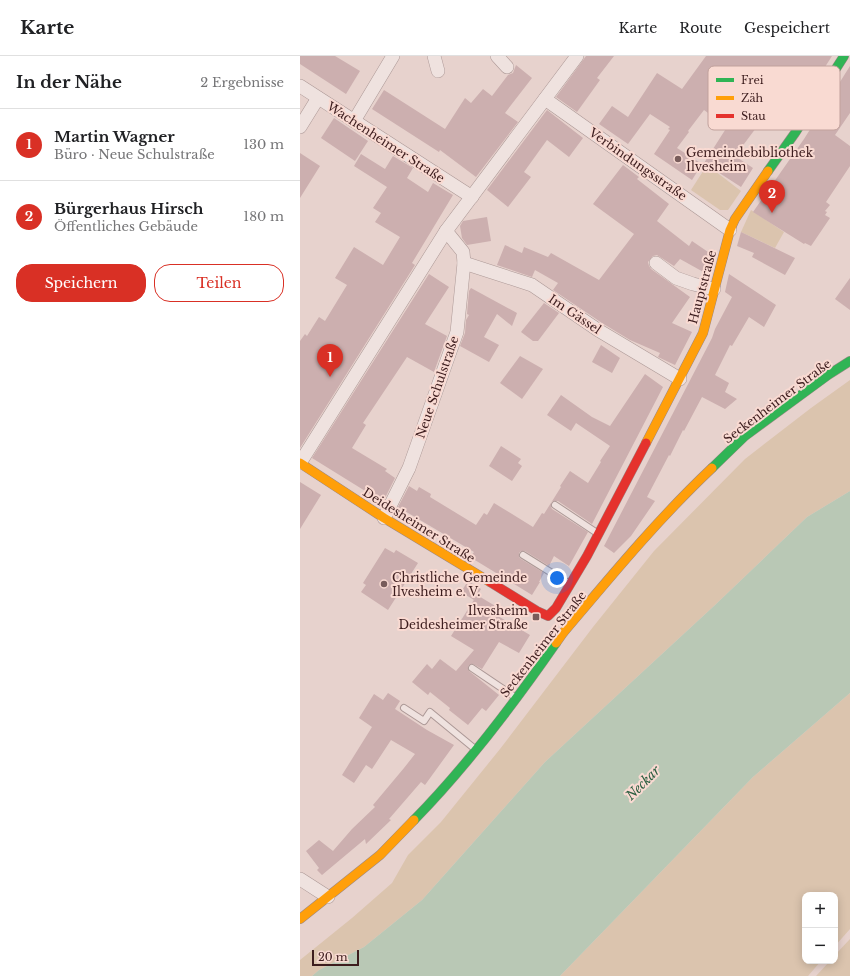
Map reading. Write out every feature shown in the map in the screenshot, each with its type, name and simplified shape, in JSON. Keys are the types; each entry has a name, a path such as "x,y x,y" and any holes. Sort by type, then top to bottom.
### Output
{"street":[{"path":"354,121 393,56"},
{"path":"434,56 438,70"},
{"path":"497,56 507,67"},
{"path":"300,463 446,231 577,56"},
{"name":"Hauptstraße","path":"838,66 844,56"},
{"name":"Wachenheimer Straße","path":"300,86 472,197"},
{"path":"300,127 318,98"},
{"name":"Verbindungsstraße","path":"545,99 730,230"},
{"name":"Hauptstraße","path":"548,616 556,608 570,584 584,566 703,333 714,289 726,254 730,230 735,219 797,130"},
{"name":"Neue Schulstraße","path":"384,518 409,468 456,332 464,262 463,252 446,231"},
{"name":"Im Gässel","path":"464,262 532,285 598,330 680,379"},
{"path":"656,263 676,278 714,289"},
{"name":"Seckenheimer Straße","path":"300,919 380,855 428,806 477,750 563,633 686,492 745,436 828,375 850,361"},
{"name":"Deidesheimer Straße","path":"300,463 384,518 530,607 548,616"},
{"path":"300,879 328,897"}],"lane":[{"path":"555,505 599,534"},
{"path":"523,555 570,584"},
{"path":"472,668 516,698"},
{"path":"404,708 424,721 430,712 477,750"}],"shaded area":[{"path":"707,165 741,191 728,210 720,210 691,190"},
{"path":"751,210 784,232 775,248 741,232"},
{"path":"850,380 850,491 807,517 715,605 545,762 422,900 364,947 319,970 312,976 300,976 300,960 392,883 408,855 441,822 500,749 593,627 654,551 745,459"},
{"path":"850,693 850,929 838,943 838,892 802,892 802,964 818,964 808,976 560,976 753,777"},
{"path":"850,939 850,976 816,976 827,964 838,964 838,952"}],"water":[{"name":"Neckar","path":"850,491 850,693 753,777 560,976 312,976 319,970 364,947 422,900 545,762 715,605 807,517"}],"building":[{"path":"300,56 335,56 360,71 346,94 300,64"},
{"path":"586,56 614,56 597,78 600,80 577,112 556,97"},
{"path":"706,56 832,56 826,66 708,66 708,113 704,110 677,148 702,164 692,180 654,154 670,130 668,129 670,127 650,114 628,144 599,124 612,106 628,117 657,73 682,89"},
{"path":"516,65 532,78 505,113 518,122 476,177 440,150 439,152 372,109 384,90 445,129 465,98 471,103 483,89 492,96 508,75 513,73"},
{"path":"850,66 850,113 840,128 840,82"},
{"path":"547,110 583,138 569,157 547,140 524,172 531,177 508,207 487,190"},
{"path":"334,118 368,141 355,161 321,138"},
{"path":"725,130 754,130 735,156 753,168 741,187 704,163"},
{"path":"810,130 838,130 835,135 850,146 850,166 826,202 830,205 825,211 827,212 825,215 830,218 811,246 805,243 804,244 753,212"},
{"path":"300,153 320,166 300,198"},
{"path":"361,154 385,169 393,156 413,168 407,178 428,192 433,183 453,195 412,263 415,265 300,448 300,341 305,334 307,336 319,317 325,321 347,285 335,278 354,247 383,265 400,237 375,222 381,213 373,208 387,187 354,166"},
{"path":"623,165 639,177 637,179 669,204 657,221 689,246 692,241 711,254 707,274 680,259 674,266 657,255 653,256 648,262 651,269 690,297 672,323 692,332 675,365 658,357 660,353 630,340 602,323 553,290 558,283 535,270 532,277 497,265 505,245 522,253 524,247 548,257 551,253 599,280 634,234 593,204"},
{"path":"487,217 491,241 467,245 462,238 460,226 463,221"},
{"path":"741,232 795,258 785,275 752,257 754,253 737,246"},
{"path":"429,274 449,287 425,324 447,336 434,372 407,357 363,423 366,425 352,448 387,469 385,471 395,478 383,502 312,458"},
{"path":"729,274 776,305 764,327 749,317 732,346 730,345 715,375 729,383 725,392 737,399 725,409 702,397 647,497 655,501 631,536 614,553 604,546 732,297 725,292"},
{"path":"850,278 850,310 835,299"},
{"path":"471,288 517,313 512,326 497,314 484,337 499,345 489,362 460,346 465,333 466,320 469,315 467,314 469,291"},
{"path":"544,303 559,313 538,341 533,341 521,332"},
{"path":"601,345 620,358 612,373 592,362"},
{"path":"520,356 543,369 522,399 500,383"},
{"path":"645,374 663,387 592,524 558,501 553,501 551,503 552,509 588,532 569,566 554,556 549,566 525,551 521,551 519,553 519,557 521,559 544,573 532,595 470,557 474,552 398,507 409,486 417,491 419,487 431,494 430,497 476,525 484,513 487,515 494,503 533,527 542,513 544,514 570,471 588,483 610,446 576,423 571,431 547,415 561,395 592,417 610,426"},
{"path":"501,446 521,459 518,463 522,466 512,481 489,466"},
{"path":"300,482 321,495 300,529"},
{"name":"Christliche Gemeinde Ilvesheim e. V.","path":"385,548 394,553 396,550 418,563 388,610 361,592 366,585 363,583"},
{"path":"468,581 481,589 474,600 461,592"},
{"path":"477,595 502,610 498,616 530,635 519,653 499,642 482,669 473,664 468,666 469,671 499,695 486,711 482,708 468,725 430,692 428,695 412,682 427,664 432,669 440,659 456,671 474,650 451,636"},
{"path":"388,693 400,701 395,709 427,730 454,745 425,785 421,782 389,819 391,820 366,844 365,839 322,875 317,870 319,868 306,851 319,840 333,851 352,829 375,807 373,805 415,754 391,740 372,769 366,765 354,783 342,775 372,727 359,718 374,694 383,700"}],"traffic: fast":[{"path":"838,66 844,56"},
{"path":"768,171 797,130"},
{"path":"712,468 745,436 828,375 850,361"},
{"path":"414,820 471,757 556,643"}],"traffic: slow":[{"path":"646,443 703,333 730,230 735,219 768,171"},
{"path":"300,463 384,518 490,582"},
{"path":"556,643 635,548 692,487 712,468"},
{"path":"300,919 380,855 414,820"}],"traffic: jam":[{"path":"490,582 537,611 548,616 556,608 587,556 646,443"}],"place":[{"name":"Gemeindebibliothek Ilvesheim","path":"678,159"},
{"name":"Bürgerhaus Hirsch","path":"772,213"},
{"name":"Martin Wagner","path":"330,377"},
{"name":"Christliche Gemeinde Ilvesheim e. V.","path":"384,584"},
{"name":"Ilvesheim Deidesheimer Straße","path":"536,617"}]}
